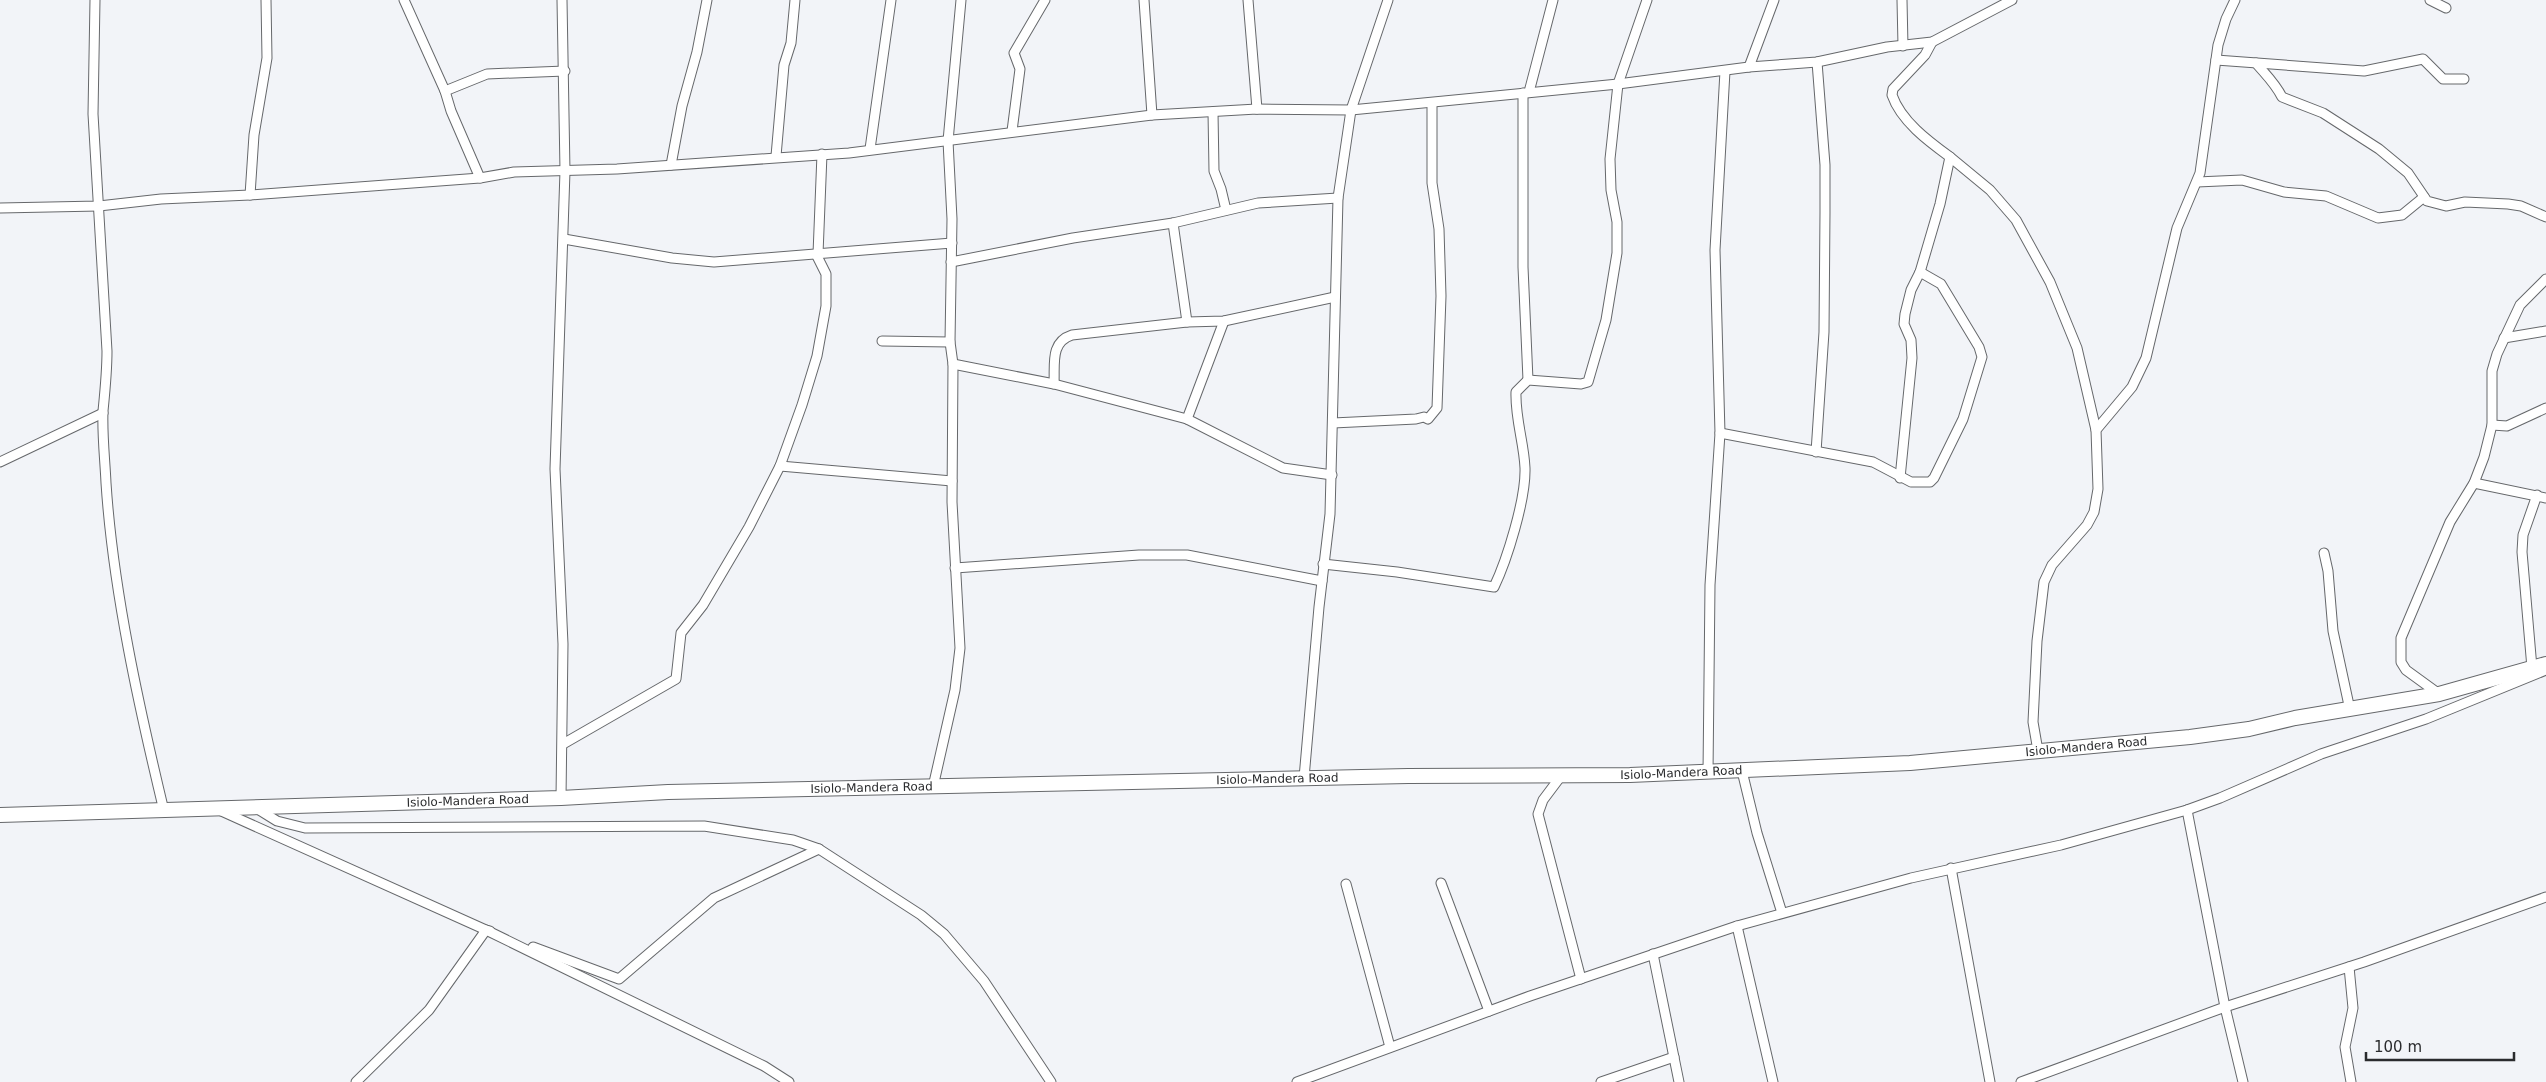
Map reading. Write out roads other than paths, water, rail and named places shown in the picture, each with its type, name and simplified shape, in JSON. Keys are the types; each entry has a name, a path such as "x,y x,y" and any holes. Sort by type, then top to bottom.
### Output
{"highway":[{"name":"Isiolo-Mandera Road","path":"0,815 561,798 668,792 1408,776 1561,776 1708,773 1910,763 2190,737 2439,694 2539,669 2546,664"}],"street":[{"path":"95,0 93,114 107,351 107,378 103,413 112,542 136,682 164,811"},
{"path":"250,195 254,135 267,58 266,0"},
{"path":"404,0 445,91 451,111 480,178"},
{"path":"561,798 564,644 555,469 565,172 565,71 562,0"},
{"path":"671,165 682,106 697,52 708,0"},
{"path":"776,156 784,65 791,43 795,0"},
{"path":"870,150 891,0"},
{"path":"933,787 958,670 960,648 952,481 953,364 950,342 952,243 948,141 961,0"},
{"path":"1012,131 1020,69 1014,53 1045,0"},
{"path":"1144,0 1152,115"},
{"path":"1248,0 1257,109"},
{"path":"1304,778 1332,475 1334,297 1338,198 1351,110 1388,0"},
{"path":"1323,564 1397,572 1494,587 1521,506 1525,468 1518,430 1516,392 1528,380 1523,276 1526,93 1553,0"},
{"path":"1528,380 1584,384 1590,378 1606,320 1617,253 1617,222 1611,190 1610,159 1618,84 1647,0"},
{"path":"1749,67 1774,0"},
{"path":"1902,0 1903,46"},
{"path":"0,208 99,206 161,199 250,195 480,178 514,172 565,172 822,154 948,141 1012,131 1152,115 1257,109 1351,110 1618,84 1749,67 1817,62 1932,42 2012,0"},
{"path":"2096,430 2132,387 2141,373 2177,228 2197,182 2202,165 2216,60 2224,25 2236,0"},
{"path":"2430,0 2446,8"},
{"path":"1932,42 1925,55 1893,89 1892,95 1904,116 1928,140 1990,190 2016,220 2060,302 2077,348 2096,430 2098,489 2094,512 2087,525 2052,565 2044,582 2037,641 2033,722 2038,751"},
{"path":"2216,60 2364,71 2423,59 2443,79 2464,79"},
{"path":"1816,452 1824,332 1825,212 1825,165 1817,62"},
{"path":"2256,63 2266,76 2273,80 2282,97 2323,113 2379,149 2408,173 2427,201 2446,206 2465,202 2508,204 2521,206 2546,217"},
{"path":"445,91 487,74 565,71"},
{"path":"1708,773 1710,585 1720,433 1717,384 1715,250 1725,71"},
{"path":"1333,423 1424,417 1428,419 1437,408 1440,287 1439,229 1432,184 1432,103"},
{"path":"1212,112 1214,171 1226,210"},
{"path":"563,744 676,680 681,633 703,605 749,526 780,466 817,356 824,317 826,274 817,254 822,154"},
{"path":"1900,478 1912,358 1911,340 1904,320 1911,290 1920,272 1940,204 1950,157"},
{"path":"2197,182 2242,180 2284,192 2326,196 2378,218 2402,215 2424,196"},
{"path":"951,262 1074,238 1173,223 1266,202 1338,198"},
{"path":"1173,223 1187,322"},
{"path":"564,239 672,258 714,262 952,243"},
{"path":"1720,433 1873,462 1900,478 1919,483 1930,482 1934,478 1963,419 1982,357 1979,347 1941,284 1920,272"},
{"path":"2439,694 2406,670 2401,662 2401,638 2450,522 2474,483 2492,425 2492,371 2504,338 2520,305 2546,279"},
{"path":"1054,384 1055,350 1065,337 1082,333 1187,322 1224,321 1334,297"},
{"path":"1187,419 1224,321"},
{"path":"2504,338 2546,331"},
{"path":"882,341 950,342"},
{"path":"953,364 1054,384 1187,419 1283,468 1332,475"},
{"path":"2492,425 2507,426 2546,408"},
{"path":"0,462 103,413"},
{"path":"780,466 952,481"},
{"path":"2474,483 2546,498"},
{"path":"1297,1082 1489,1011 1737,926 1951,868 2061,845 2187,810 2220,798 2321,754 2426,719 2539,669 2522,552 2523,535 2536,495"},
{"path":"2324,553 2328,570 2333,631 2350,710"},
{"path":"955,568 1139,556 1187,555 1322,581"},
{"path":"1742,771 1757,833 1782,913"},
{"path":"1561,776 1543,800 1538,814 1581,979"},
{"path":"214,808 486,930 764,1066 789,1082"},
{"path":"255,808 277,821 305,828 704,826 793,840 819,849 886,891 944,934 984,981 1051,1082"},
{"path":"2187,810 2225,1007 2243,1082"},
{"path":"486,930 619,979 714,898 819,849"},
{"path":"1951,868 1990,1082"},
{"path":"1441,883 1489,1011"},
{"path":"1346,884 1390,1047"},
{"path":"2021,1082 2225,1007 2546,897"},
{"path":"1737,926 1773,1082"},
{"path":"356,1082 429,1010 486,930"},
{"path":"1653,954 1679,1082"},
{"path":"2349,966 2353,1008 2345,1047 2351,1082"},
{"path":"1601,1082 1674,1057"}]}
